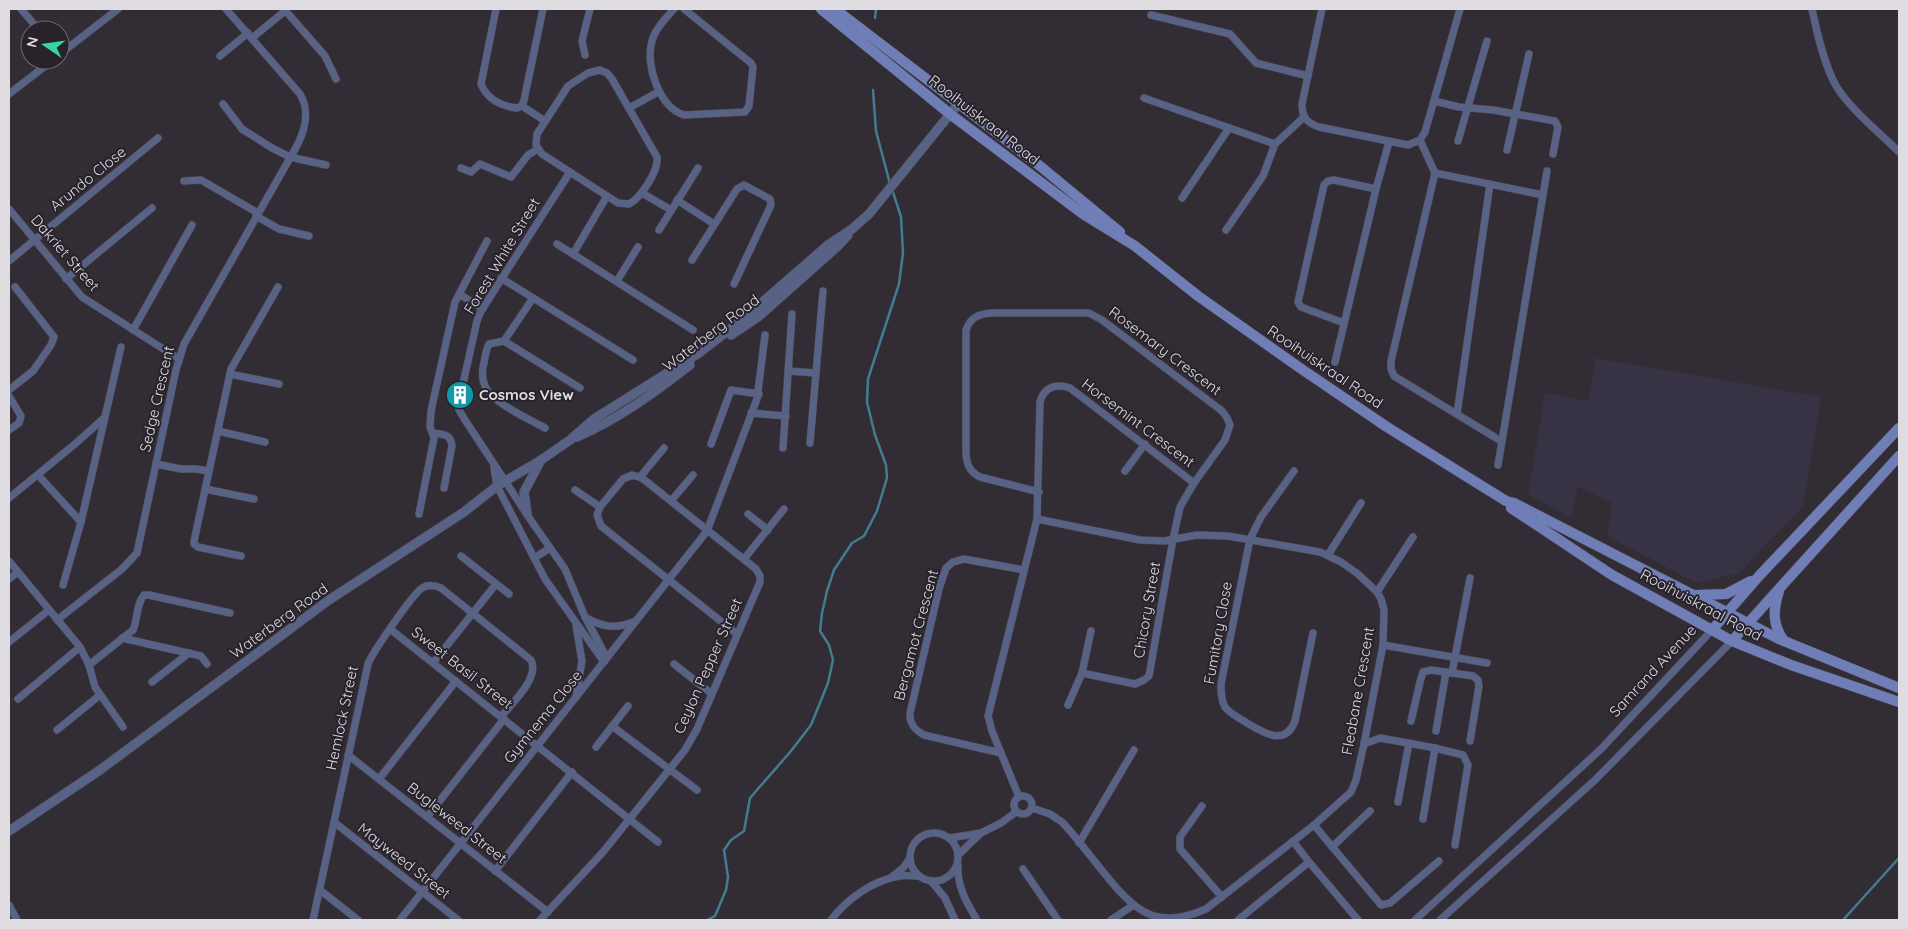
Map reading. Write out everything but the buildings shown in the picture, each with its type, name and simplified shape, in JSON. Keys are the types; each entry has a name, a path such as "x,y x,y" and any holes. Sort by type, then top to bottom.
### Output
{"main road":[{"name":"Rooihuiskraal Road","path":"821,9 950,114 1083,214 1135,246"},
{"name":"Rooihuiskraal Road","path":"835,9 1040,166 1198,296 1379,422 1506,501 1514,503 1747,623 1785,641 1899,688"},
{"name":"Samrand Avenue","path":"1712,630 1899,428"},
{"path":"1732,641 1899,456"},
{"name":"Rooihuiskraal Road","path":"1506,501 1510,507 1587,560 1732,641 1791,666 1899,702"},
{"path":"1693,595 1726,594 1760,576"},
{"path":"1781,586 1774,609 1774,618 1778,632 1785,641"}],"street":[{"path":"21,9 30,20"},
{"name":"Sedge Crescent","path":"57,620 135,557 179,359 189,332 298,144 303,130 306,116 304,102 297,90 226,9"},
{"path":"496,9 481,84 489,97 497,103 515,108 522,106 545,121"},
{"path":"522,106 543,9"},
{"path":"585,55 582,41 590,9"},
{"path":"674,9 654,34 650,51 651,64 658,92 674,109 684,115 740,114 745,112 748,108 753,67 750,61 684,9"},
{"path":"1322,9 1302,104 1304,117 1319,127 1408,145 1420,140 1425,132 1460,9"},
{"path":"1812,9 1821,44 1835,83 1850,103 1899,152"},
{"path":"70,46 113,10"},
{"path":"220,56 285,10 325,56 336,79"},
{"path":"1151,16 1230,34 1256,63 1308,76"},
{"path":"1458,141 1487,41"},
{"path":"1507,150 1529,54"},
{"path":"9,93 40,70"},
{"path":"596,70 603,71 610,76 629,108 652,145 658,160 656,169 635,201 626,205 618,203 538,149 536,137 545,121 570,84 588,73 596,70"},
{"path":"629,108 658,92"},
{"path":"1144,98 1275,144"},
{"path":"1434,102 1515,114 1557,123 1558,127 1553,154"},
{"name":"Waterberg Road","path":"9,831 100,770 329,600 464,512 501,483 541,460 570,440 594,419 658,380 743,319 828,245 852,228 883,198 959,103"},
{"path":"223,104 242,129 290,158 326,165"},
{"path":"1226,230 1263,176 1275,144 1304,117"},
{"path":"1182,198 1229,128"},
{"name":"Arundo Close","path":"9,261 158,138"},
{"path":"1420,140 1435,173 1390,366 1394,376 1501,442"},
{"path":"1336,362 1376,189 1389,142"},
{"path":"462,168 471,172 480,164 509,178 514,175 530,153 538,149"},
{"path":"659,230 698,168"},
{"path":"1498,464 1547,171"},
{"name":"Forest White Street","path":"462,388 478,321 483,309 570,172"},
{"path":"1435,173 1543,195"},
{"path":"184,181 201,180 279,229 309,236"},
{"path":"1344,323 1301,307 1298,302 1324,185 1328,181 1334,180 1376,189"},
{"path":"1457,414 1490,184"},
{"path":"692,260 735,192 742,186 748,186 766,195 771,201 734,284"},
{"path":"642,192 671,210"},
{"path":"573,254 607,196"},
{"path":"677,200 714,224"},
{"path":"66,279 152,208"},
{"name":"Dakriet Street","path":"9,209 86,301 179,359"},
{"path":"133,330 192,225"},
{"path":"419,514 433,444 433,433 430,427 431,411 455,302 487,241"},
{"path":"557,244 693,330"},
{"path":"617,281 638,247"},
{"path":"502,278 633,360"},
{"path":"241,556 198,547 194,544 230,374 236,358 278,287"},
{"path":"10,386 34,371 51,346 54,337 14,288"},
{"path":"810,443 823,291"},
{"path":"459,294 483,309"},
{"path":"504,341 533,298"},
{"name":"Rosemary Crescent","path":"1039,492 980,477 973,473 968,465 966,444 966,330 972,319 982,314 1089,313 1102,320 1222,411 1228,418 1230,425 1225,440 1194,483"},
{"path":"783,448 792,314"},
{"name":"Gymnema Close","path":"400,920 707,531 759,394 766,335"},
{"path":"545,428 493,397 485,386 482,373 488,347 492,343 504,341 580,388"},
{"path":"63,585 81,522 121,347"},
{"path":"788,371 815,373"},
{"path":"230,374 279,384"},
{"name":"Horsemint Crescent","path":"1037,519 1040,402 1043,394 1050,388 1057,386 1070,388 1194,483"},
{"path":"711,444 731,390 759,394"},
{"path":"9,396 21,416 19,423 9,430"},
{"path":"458,402 459,410 494,466 545,579 605,660"},
{"path":"751,413 786,416"},
{"path":"9,498 104,417"},
{"path":"218,431 265,442"},
{"path":"433,433 448,436 452,440 444,488"},
{"path":"1125,471 1145,444"},
{"path":"664,448 640,477 632,475 622,479 600,507 598,520 604,529 737,634"},
{"path":"527,513 524,492 541,460"},
{"path":"156,464 181,469 209,471"},
{"path":"1250,539 1261,517 1294,471"},
{"path":"38,475 81,522"},
{"path":"671,501 693,475"},
{"name":"Ceylon Pepper Street","path":"540,920 597,860 691,741 760,579 760,574 756,569 640,477"},
{"path":"501,483 527,513 565,569 605,660"},
{"path":"1173,539 1180,507 1194,483"},
{"path":"206,489 254,499"},
{"path":"575,490 600,507"},
{"path":"1328,555 1361,502"},
{"path":"744,559 784,509"},
{"path":"748,514 768,530"},
{"path":"1019,797 990,726 989,710 1037,519 1140,540 1164,541 1197,535 1250,539 1312,550 1328,555 1358,574 1377,592 1413,538"},
{"name":"Chicory Street","path":"1082,673 1135,684 1149,676 1173,539"},
{"name":"Fumitory Close","path":"1250,539 1221,684 1222,700 1230,712 1266,734 1274,736 1287,733 1295,721 1313,633"},
{"path":"534,558 550,548"},
{"path":"461,556 509,594"},
{"name":"Bergamot Crescent","path":"1001,753 924,735 912,726 910,713 939,589 946,568 953,562 964,559 1024,570"},
{"path":"9,561 80,647 89,665 95,687 124,727"},
{"path":"9,579 18,572"},
{"path":"1436,731 1449,672 1455,657 1470,578"},
{"path":"433,663 496,584"},
{"name":"Hemlock Street","path":"313,920 368,664 371,656 419,591 428,586 434,586 441,588 528,658 534,667 530,680 503,718 427,817"},
{"name":"Fleabane Crescent","path":"1032,808 1058,819 1132,906 1145,918 1167,920 1189,918 1206,909 1314,825 1351,792 1356,780 1364,744 1383,645 1384,610 1377,592"},
{"path":"89,665 133,630 141,599 146,595 230,613"},
{"path":"9,642 49,610"},
{"path":"585,617 596,624 609,627 624,626 637,620"},
{"path":"575,620 582,661 575,700"},
{"name":"Sweet Basil Street","path":"390,629 658,842"},
{"name":"Samrand Avenue","path":"1415,920 1601,749 1712,630"},
{"path":"1068,705 1082,673 1091,631"},
{"path":"122,638 201,656 208,664"},
{"path":"1440,920 1595,780 1732,641"},
{"path":"1383,645 1487,663"},
{"path":"18,699 80,647"},
{"path":"152,682 189,653"},
{"path":"674,664 712,694"},
{"path":"1412,721 1423,672 1431,670 1473,676 1479,683 1470,741"},
{"path":"379,779 456,681"},
{"path":"57,730 100,695"},
{"path":"596,746 628,706"},
{"path":"612,726 698,790"},
{"path":"1364,744 1380,738 1460,753 1466,759 1468,765 1455,845"},
{"path":"1398,802 1409,743"},
{"path":"1423,820 1435,748"},
{"path":"1079,843 1134,750"},
{"name":"Bugleweed Street","path":"348,755 548,912"},
{"path":"495,871 572,772"},
{"path":"1019,797 1027,797 1030,800 1032,808 1026,814 1022,815 1016,812 1014,803 1019,797"},
{"path":"1202,806 1180,836 1180,849 1222,897"},
{"path":"1332,847 1370,811"},
{"path":"958,855 981,833 1001,823 1016,812"},
{"name":"Mayweed Street","path":"334,822 458,920"},
{"path":"1314,825 1381,905 1390,903 1439,860"},
{"path":"950,838 981,833"},
{"path":"919,876 911,865 910,858 914,843 927,834 943,834 950,838 956,846 958,855 958,880 961,890 977,920"},
{"path":"1294,841 1309,862 1358,920"},
{"path":"831,920 846,902 898,873 910,858"},
{"path":"1238,920 1309,862"},
{"path":"886,880 898,876 919,876 931,881 938,881 951,875 958,863"},
{"path":"1023,869 1058,920"},
{"path":"931,881 944,898 955,920"},
{"path":"320,890 358,920"},
{"path":"9,905 17,920"},
{"path":"1112,920 1132,906"}],"shaded area":[{"path":"1596,358 1821,397 1803,506 1737,575 1697,583 1607,536 1612,503 1578,486 1570,517 1528,495 1545,393 1589,401"}],"waterway":[{"path":"875,18 876,9"},
{"path":"873,90 876,131 890,184"},
{"path":"707,920 715,916 726,890 728,877 724,850 731,840 744,831 750,798 811,725 828,683 833,660 829,645 820,631 827,591 834,570 852,543 864,536 877,511 887,478 886,465 875,435 867,402 868,379 899,284 903,253 901,217 892,189"},
{"path":"1843,920 1899,858"}],"tunnel":[{"path":"459,402 462,388"}],"place":[{"name":"Cosmos View","path":"460,395"}]}
